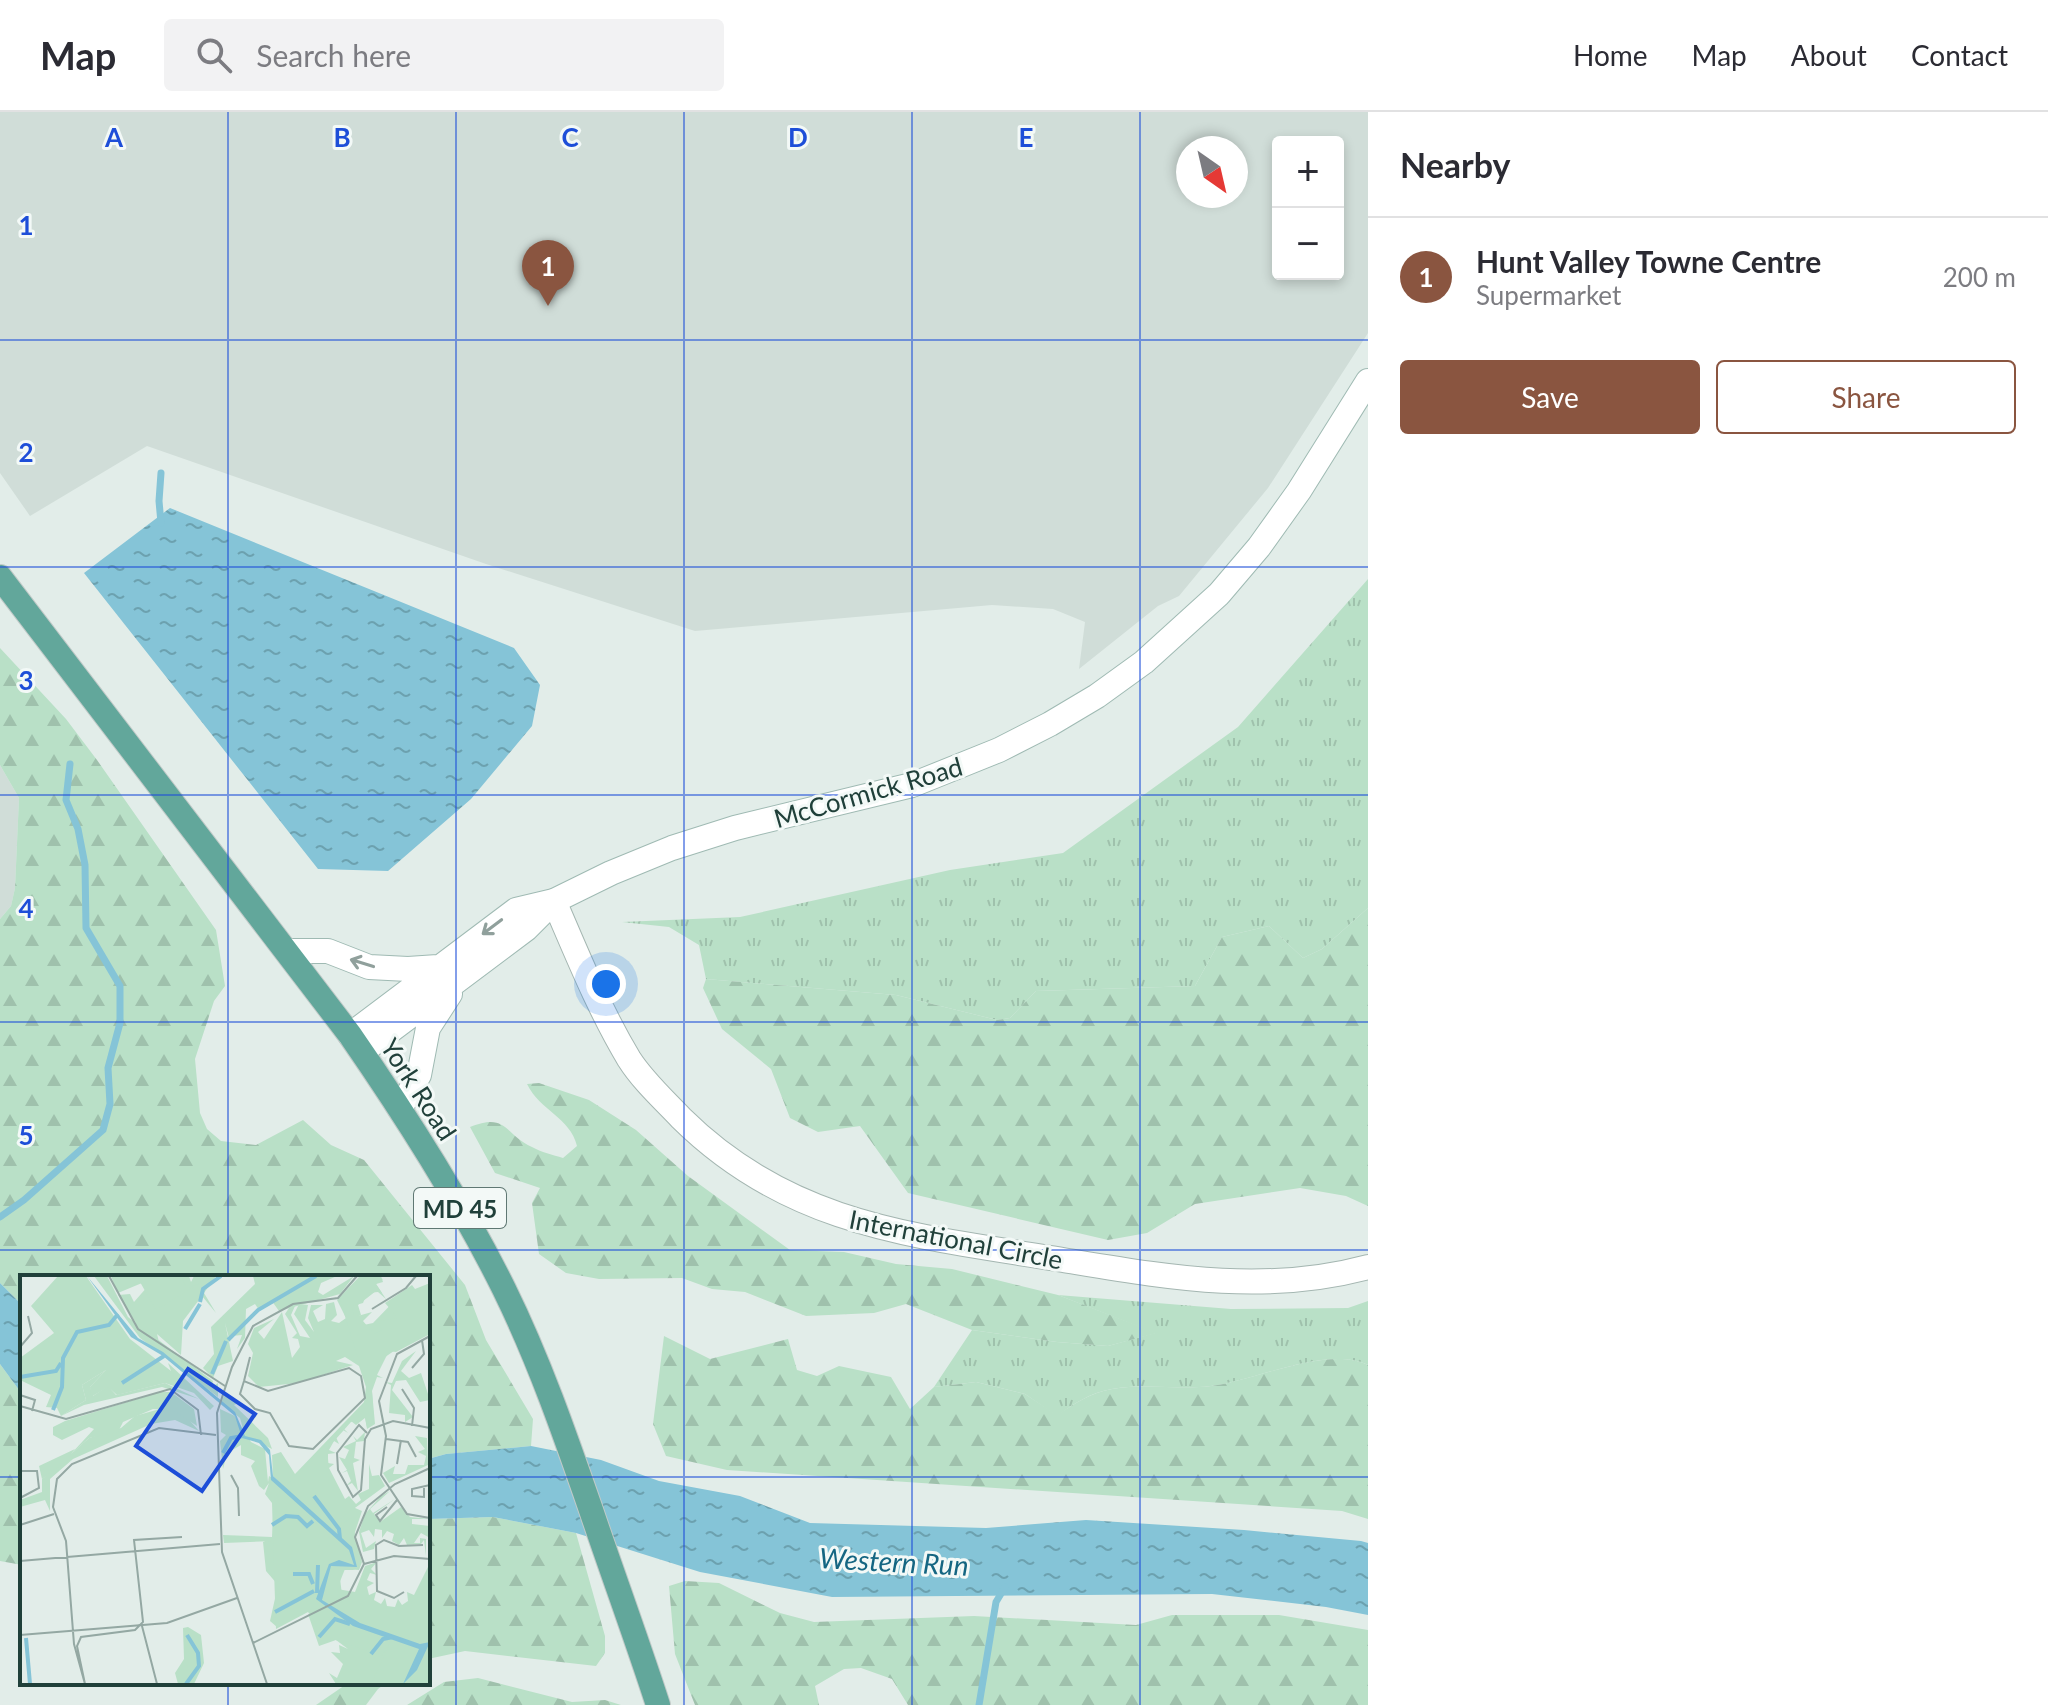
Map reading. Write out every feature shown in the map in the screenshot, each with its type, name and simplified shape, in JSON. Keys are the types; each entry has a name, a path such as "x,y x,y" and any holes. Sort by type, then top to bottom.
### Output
{"main road":[{"name":"McCormick Road","path":"356,1044 438,967 516,910 554,901 672,848 735,828 867,798 967,765 1050,724 1097,696 1144,662 1219,594 1259,547 1299,491 1368,381"},
{"name":"York Road","path":"0,577 356,1044 458,1203 505,1291 562,1427 658,1705"},
{"name":"McCormick Road","path":"356,1044 460,978 526,929 554,901"},
{"name":"International Circle","path":"554,901 602,1010 631,1061 652,1089 699,1136 733,1164 773,1188 831,1214 885,1229 1161,1276 1240,1283 1281,1282 1342,1274 1368,1267"},
{"path":"287,951 328,951 369,967 438,967"},
{"path":"400,1109 419,1075 428,1028 460,978"}],"shaded area":[{"path":"0,112 1368,112 1368,333 1268,488 1179,596 1158,606 1079,669 1085,622 1053,609 992,605 695,631 486,564 147,446 30,516 0,473"},
{"path":"0,765 19,798 15,888 11,906 0,919"}],"green space":[{"path":"1368,579 1368,908 1322,949 1303,958 1269,926 1222,937 1195,986 1036,991 1010,1018 997,1020 896,995 706,979 699,945 669,927 622,922 740,917 950,870 1063,853 1238,727"},
{"path":"0,648 66,719 216,930 225,986 214,1001 195,1059 200,1113 207,1129 221,1141 256,1145 303,1120 331,1145 364,1160 465,1285 486,1340 533,1419 531,1446 446,1454 430,1458 430,1275 20,1275 20,1303 0,1283 0,919 11,906 15,888 19,798 0,765"},
{"path":"1368,908 1368,1206 1346,1196 1300,1188 1195,1204 1147,1233 1108,1240 908,1193 860,1126 818,1132 790,1118 771,1069 722,1029 703,988 706,979 896,995 997,1020 1010,1018 1036,991 1195,986 1222,937 1269,926 1303,958 1322,949"},
{"path":"539,1083 589,1100 636,1130 688,1176 790,1250 844,1252 896,1264 952,1269 1058,1295 1157,1333 1108,1346 1057,1342 972,1330 906,1304 874,1313 806,1316 745,1292 712,1289 682,1278 599,1279 566,1273 539,1254 532,1203 540,1188 495,1173 470,1127 498,1123 532,1147 563,1158 577,1146 568,1128 539,1101 527,1084"},
{"path":"1058,1295 1231,1309 1348,1308 1368,1301 1368,1365 1332,1359 1211,1386 1112,1389 1083,1399 1057,1416 1025,1394 976,1382 934,1387 972,1330 1108,1346 1155,1333"},
{"path":"664,1336 710,1359 788,1339 797,1370 817,1376 839,1366 891,1377 910,1409 934,1387 976,1382 1025,1394 1057,1415 1090,1396 1112,1389 1211,1386 1312,1362 1352,1360 1368,1365 1368,1519 1342,1511 727,1470 666,1456 653,1424"},
{"path":"0,1364 20,1391 20,1565 0,1561"},
{"path":"493,1517 576,1533 605,1636 605,1653 596,1666 465,1651 430,1659 430,1519"},
{"path":"685,1581 719,1583 780,1613 814,1622 974,1616 1136,1625 1172,1615 1279,1615 1368,1630 1368,1705 908,1705 892,1679 861,1668 844,1669 815,1686 819,1705 695,1705 675,1654 669,1586"},
{"path":"478,1678 572,1702 605,1700 621,1705 407,1705 444,1682"},
{"path":"345,1685 383,1685 366,1705 316,1705"}],"water":[{"path":"170,508 514,648 540,685 532,726 471,799 388,871 318,869 84,573"},
{"path":"0,1283 20,1303 20,1391 0,1364"},
{"name":"Western Run","path":"531,1446 601,1460 659,1481 740,1496 810,1523 986,1528 1086,1520 1361,1541 1368,1543 1368,1615 1212,1594 832,1597 700,1572 576,1533 493,1517 430,1519 430,1458 446,1454"}],"waterway":[{"path":"161,473 161,523"},
{"path":"0,1217 24,1200 103,1130 110,1104 108,1068 120,1023 120,986 86,928 85,865 78,829 66,800 70,764"},
{"path":"979,1705 996,1602 1005,1587"}],"place":[{"name":"Hunt Valley Towne Centre","path":"548,306"}]}
